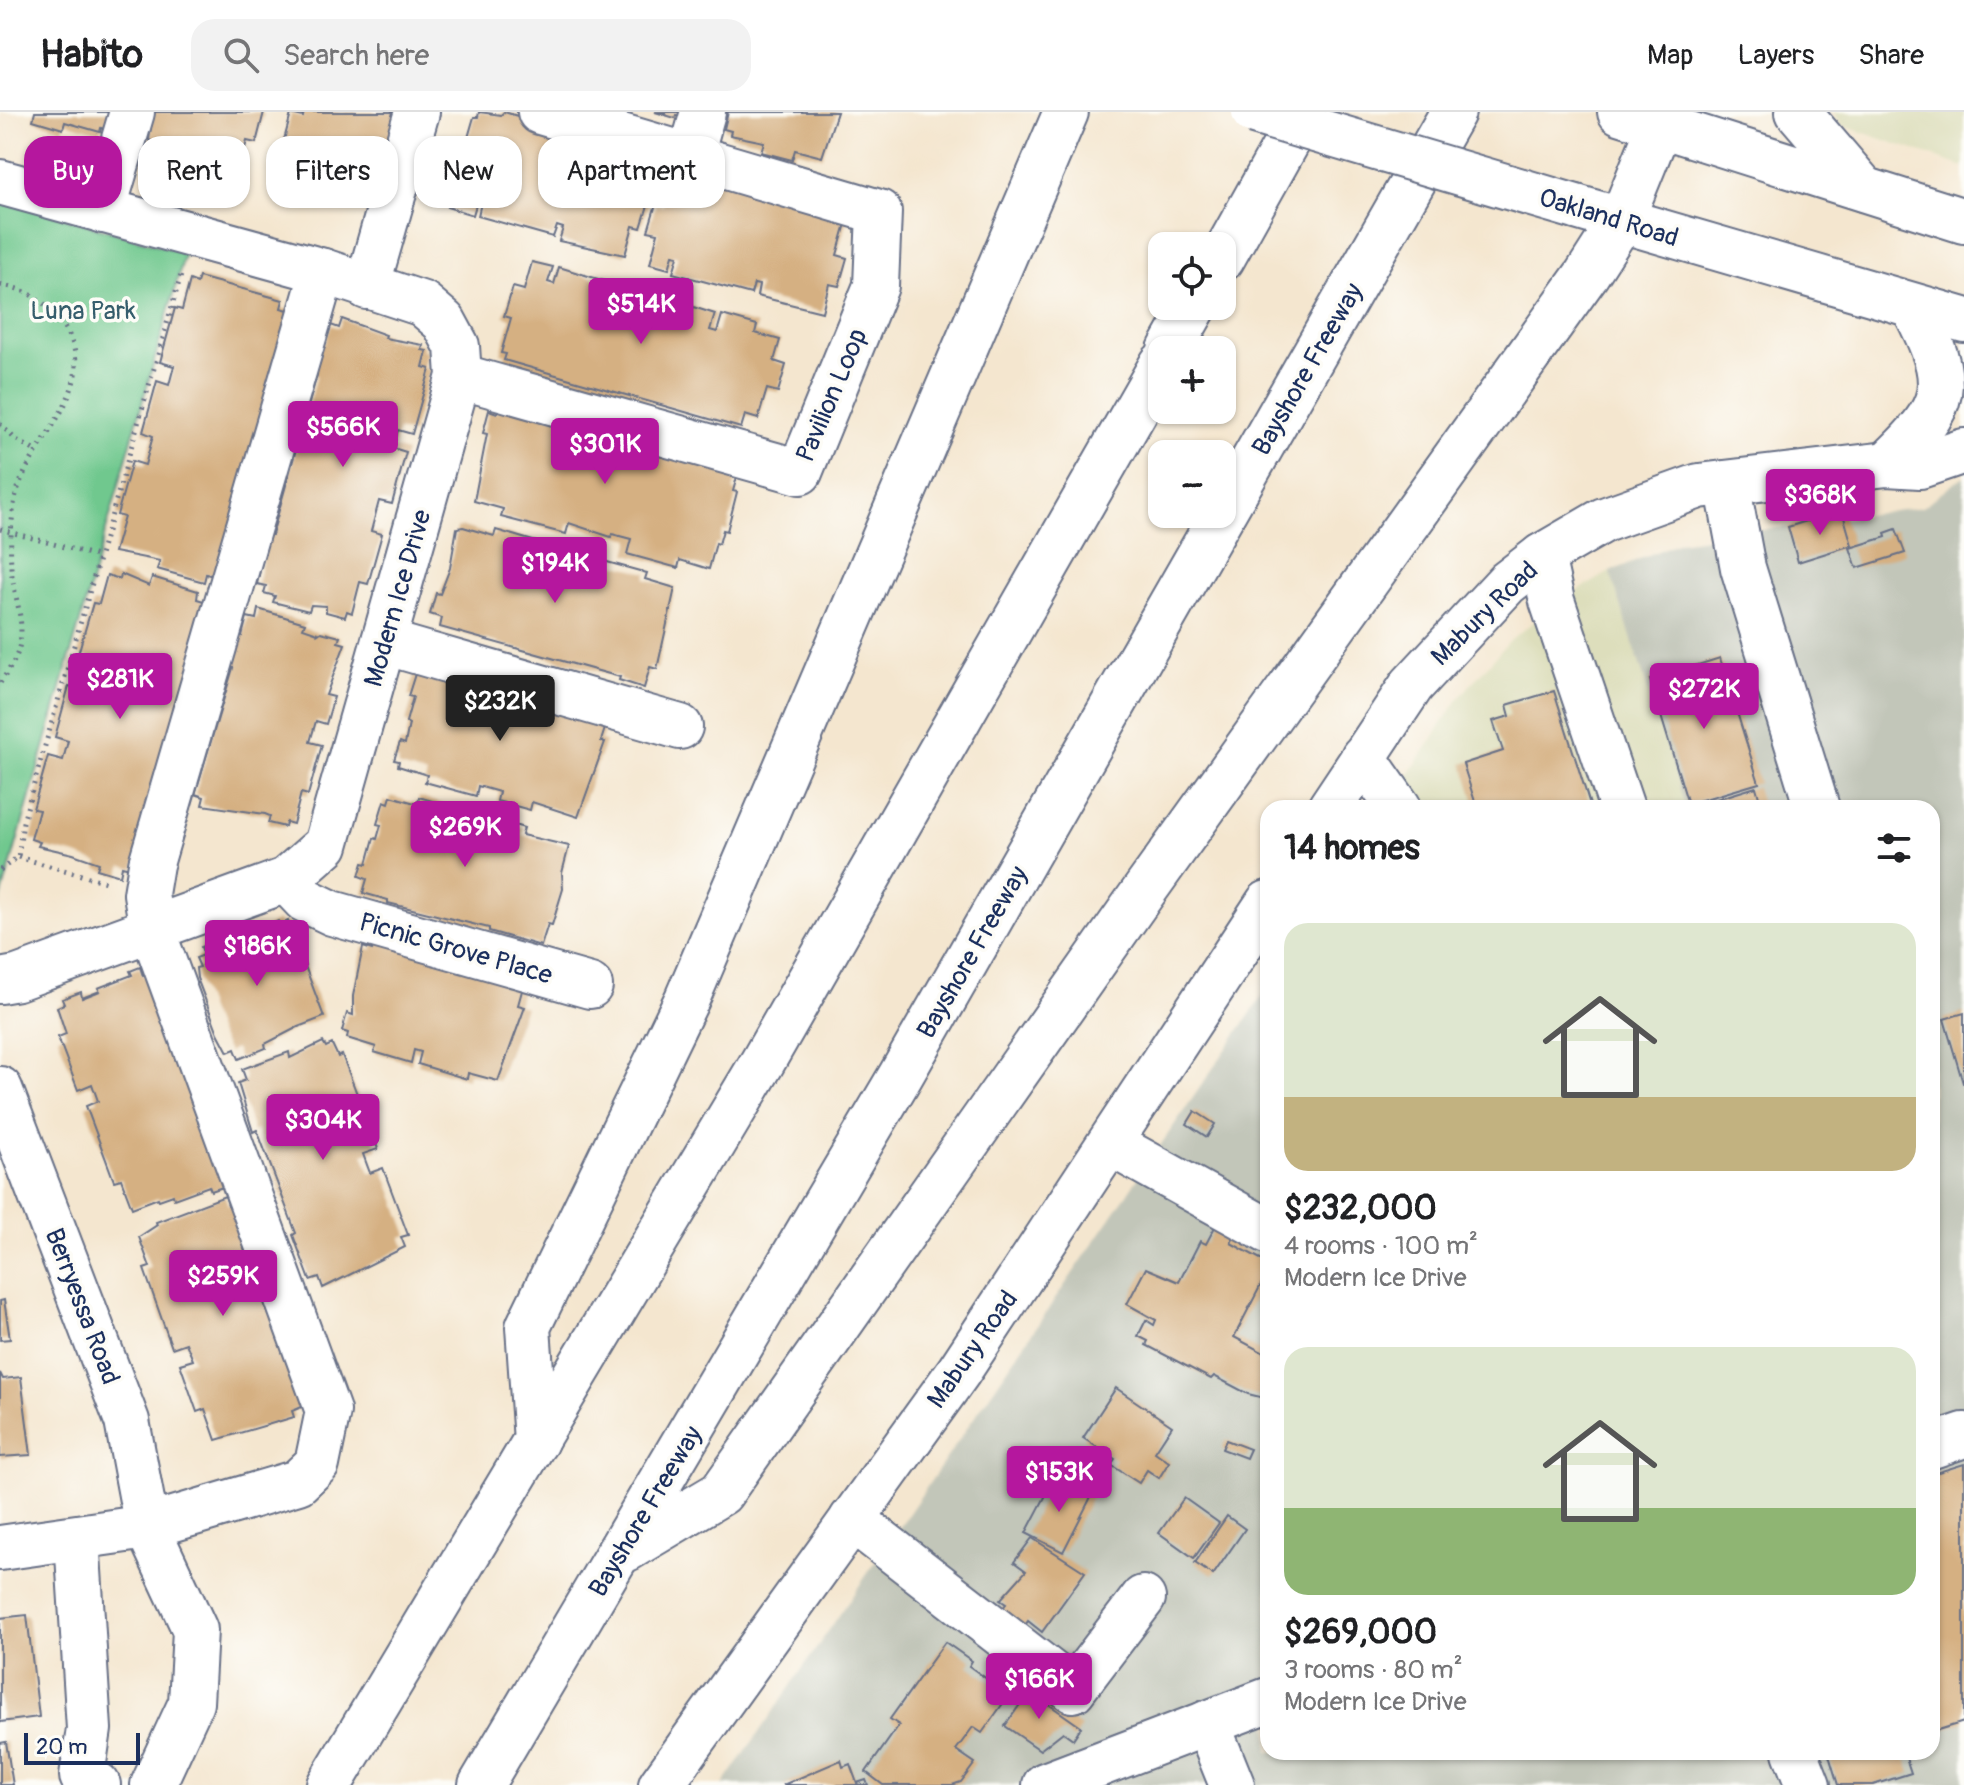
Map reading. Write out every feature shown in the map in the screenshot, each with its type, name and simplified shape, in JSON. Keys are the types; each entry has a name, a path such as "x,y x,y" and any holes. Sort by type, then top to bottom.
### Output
{"main road":[{"path":"103,211 132,112"},
{"path":"367,287 417,112"},
{"name":"Pavilion Loop","path":"540,112 624,136"},
{"path":"696,136 703,112"},
{"path":"536,1441 528,1327 687,999 1066,112"},
{"name":"Oakland Road","path":"1254,112 1914,308 1964,320"},
{"path":"1236,234 1304,112"},
{"name":"Bayshore Freeway","path":"481,1785 623,1551 917,1048 1453,112"},
{"path":"1798,112 1864,189"},
{"path":"623,1551 721,1493 1621,221 1643,116 1964,221"},
{"name":"Pavilion Loop","path":"459,376 800,472 876,286 879,212 725,165"},
{"name":"Modern Ice Drive","path":"0,182 323,271 423,304 444,322 457,346 459,376 326,845 286,880 17,978 0,981"},
{"path":"0,1548 147,1527 298,1482 317,1464 328,1411 152,929 146,894 151,864 323,271"},
{"path":"1887,464 1924,429 1936,405 1942,380 1932,341 1914,308"},
{"path":"329,1785 762,1063 1148,388"},
{"name":"Mabury Road","path":"1335,800 1412,685 1507,583 1542,556 1604,520 1699,486 1887,464 1920,466 1964,451"},
{"path":"1727,483 1743,568 1815,800"},
{"path":"1542,556 1552,601 1619,800"},
{"path":"384,642 680,727"},
{"path":"1363,757 1393,800"},
{"name":"Picnic Grove Place","path":"286,880 305,900 332,913 590,986"},
{"name":"Mabury Road","path":"661,1785 959,1371 1260,915"},
{"name":"Berryessa Road","path":"0,1089 127,1421 147,1527 195,1630 191,1703 153,1785"},
{"path":"1111,1144 1260,1227"},
{"path":"1940,1443 1964,1435"},
{"path":"852,1519 1073,1690 1143,1598"},
{"path":"77,1538 89,1729 86,1782"},
{"path":"1047,1785 1260,1703"},
{"path":"1207,1723 1232,1785"},
{"path":"1798,1760 1808,1785"}],"path":[{"path":"0,870 18,857 23,822 185,260"},
{"path":"0,285 15,287 44,302 64,326 75,360 73,389 57,423 27,467 14,503 11,566 21,617 18,652 0,683"},
{"path":"0,424 15,439 37,452"},
{"path":"0,529 100,557"},
{"path":"18,857 107,883 111,892"}],"shaded area":[{"path":"1834,112 1964,112 1964,167 1841,125"},
{"path":"1964,476 1964,1785 723,1785 1260,1000 1260,1760 1940,1760 1940,800 1683,800 1610,572 1679,542 1922,507"},
{"path":"1610,572 1683,800 1392,800 1459,698 1511,639 1567,597"}],"green space":[{"name":"Luna Park","path":"0,199 185,253 0,902"}],"building":[{"path":"35,112 114,112 109,130 101,128 100,132 65,122 63,129 33,120"},
{"path":"153,112 264,112 256,143 250,142 250,136 150,136"},
{"path":"304,112 399,112 391,136 285,136 291,114 303,117"},
{"path":"479,112 501,115 504,112 585,136 538,136 538,208 647,208 641,228 633,226 625,255 559,241 563,228 557,226 553,237 478,216 480,208 522,208 522,136 468,136 474,117 478,117"},
{"path":"655,112 685,112 684,117 676,115 675,118"},
{"path":"728,112 837,112 822,157 795,150 792,160 761,152 764,142 730,135 731,131 724,129"},
{"path":"725,183 849,213 837,255 847,258 839,286 829,284 822,312 757,296 759,285 754,284 751,294 673,273 678,256 673,255 669,269 650,264 658,233 648,231 655,208 725,208"},
{"path":"450,208 475,208 473,215"},
{"path":"532,262 553,267 548,282 554,284 559,267 634,290 629,305 636,307 640,290 715,314 710,330 717,332 722,315 757,325 755,333 780,340 774,361 786,365 778,392 767,389 758,419 745,415 741,428 504,360 506,354 501,353 511,318 504,316 513,287 524,290"},
{"path":"199,277 283,300 281,308 292,311 218,577 206,574 204,582 157,569 160,561 114,552 124,517 117,515 132,461 145,465 153,436 143,432 157,381 169,385 174,366 160,362 175,308 182,310 190,280 197,283"},
{"path":"342,319 386,335 385,338 423,345 422,350 427,351 423,367 430,369 412,434 398,430 393,448 406,452 392,504 379,501 371,531 382,534 368,584 360,582 352,613 347,611 345,617 326,612 326,606 311,605 309,611 273,602 275,596 264,593 266,586 257,584 268,535 272,535 317,375 313,374 322,343 325,344 331,325 339,328"},
{"path":"500,402 739,470 727,531 723,530 719,544 716,543 709,569 680,560 678,568 627,554 631,539 612,534 611,537 569,523 566,534 501,517 503,509 474,501 489,410 497,413"},
{"path":"1829,514 1831,518 1843,514 1852,545 1798,562 1788,527"},
{"path":"457,528 494,536 496,530 550,546 546,559 563,563 567,551 647,573 645,579 675,588 657,669 650,667 644,688 619,680 620,677 440,627 442,618 430,614 436,593 440,594 450,568"},
{"path":"1896,529 1905,553 1857,568 1850,548 1886,537 1885,533"},
{"path":"121,574 149,586 152,577 198,591 197,599 210,603 134,869 122,866 120,876 97,869 99,863 38,846 40,842 31,839 39,810 33,809 48,756 63,760 68,741 55,737 69,686 81,689 90,658 78,654 93,603 99,604 107,575 120,579"},
{"path":"258,609 305,623 303,628 317,635 321,632 340,637 338,642 345,644 326,695 334,697 326,724 316,721 310,742 322,745 308,795 301,793 293,824 286,822 285,827 268,823 270,816 265,814 202,805 204,797 195,794 233,668 229,667 238,635 242,636 247,617 256,619"},
{"path":"1720,658 1759,783 1702,800 1687,800 1650,680"},
{"path":"425,667 608,719 601,741 605,742 578,817 532,802 530,810 497,801 499,792 478,786 476,796 425,782 427,775 398,766 399,761 394,760 400,742 405,744 409,724 406,722 413,697 408,696 415,674 423,676"},
{"path":"1554,691 1588,800 1474,800 1463,764 1503,751 1493,721 1510,716 1507,705"},
{"path":"1756,787 1760,800 1713,800"},
{"path":"391,796 418,804 419,797 470,812 467,822 488,828 491,818 524,828 522,835 569,846 562,873 563,889 552,925 548,924 541,946 489,931 489,928 388,903 388,900 363,893 367,879 359,876 363,863 367,864 374,838 377,839 381,825 377,824 384,801 389,803"},
{"path":"278,921 280,925 288,921 324,1017 298,1027 265,1044 266,1048 239,1059 235,1049 228,1052 218,1033 197,978 196,968 200,967 196,958 204,955 201,947 219,940 217,937 228,932 231,939 247,936"},
{"path":"375,939 523,987 518,1005 525,1007 498,1081 468,1073 467,1079 418,1064 421,1052 414,1050 411,1063 374,1052 376,1047 347,1038 348,1033 342,1031 347,1013 353,1015 353,996 363,947 372,950"},
{"path":"140,967 143,976 155,972 226,1186 211,1191 209,1186 174,1199 173,1195 158,1198 132,1208 121,1179 114,1181 86,1106 98,1101 92,1084 78,1090 58,1037 66,1034 57,1007 64,1004 62,999 81,992 82,998 100,991 98,988 132,975 130,971"},
{"path":"1964,1013 1964,1083 1963,1083 1944,1019"},
{"path":"323,1042 326,1047 332,1044 338,1057 342,1055 378,1149 363,1154 370,1173 383,1168 408,1235 401,1237 405,1247 323,1288 319,1277 310,1280 293,1235 296,1233 257,1130 253,1132 238,1083 246,1080 242,1069 289,1052 290,1058"},
{"path":"1195,1111 1215,1124 1207,1137 1187,1124"},
{"path":"225,1196 228,1205 239,1200 309,1404 292,1411 294,1417 216,1440 205,1409 197,1412 180,1364 193,1360 186,1343 172,1348 144,1269 150,1267 139,1237 157,1225 156,1222"},
{"path":"1218,1221 1237,1231 1231,1243 1260,1259 1260,1287 1234,1337 1260,1351 1260,1397 1214,1376 1211,1379 1146,1345 1148,1341 1138,1336 1146,1320 1154,1325 1156,1320 1127,1304 1146,1268 1179,1282 1200,1241 1206,1244"},
{"path":"4,1300 10,1339 0,1340 0,1301"},
{"path":"0,1373 3,1379 21,1377 31,1455 0,1457"},
{"path":"1116,1388 1172,1426 1155,1452 1169,1462 1159,1478 1147,1470 1139,1483 1111,1465 1115,1459 1083,1438"},
{"path":"1226,1440 1250,1449 1246,1458 1222,1449"},
{"path":"1964,1464 1964,1722 1940,1730 1940,1472"},
{"path":"1056,1476 1092,1495 1063,1552 1026,1533"},
{"path":"1184,1498 1219,1523 1194,1558 1159,1533"},
{"path":"1227,1516 1245,1529 1213,1575 1195,1563"},
{"path":"1032,1538 1085,1572 1042,1632 1028,1621 1021,1631 998,1614 1006,1604 1000,1600 1026,1571 1014,1562"},
{"path":"27,1615 39,1717 0,1722 0,1618"},
{"path":"945,1642 972,1661 969,1666 1009,1695 982,1733 973,1727 956,1750 975,1763 961,1782 952,1785 883,1785 866,1772 899,1725 890,1719"},
{"path":"1024,1687 1081,1727 1073,1739 1063,1732 1040,1750 1005,1726 1021,1703 1015,1699"},
{"path":"6,1742 13,1785 0,1785 0,1743"},
{"path":"841,1760 843,1767 850,1764 857,1783 866,1780 868,1785 783,1785"},
{"path":"1830,1760 1907,1760 1911,1773 1873,1785 1838,1785"}]}
